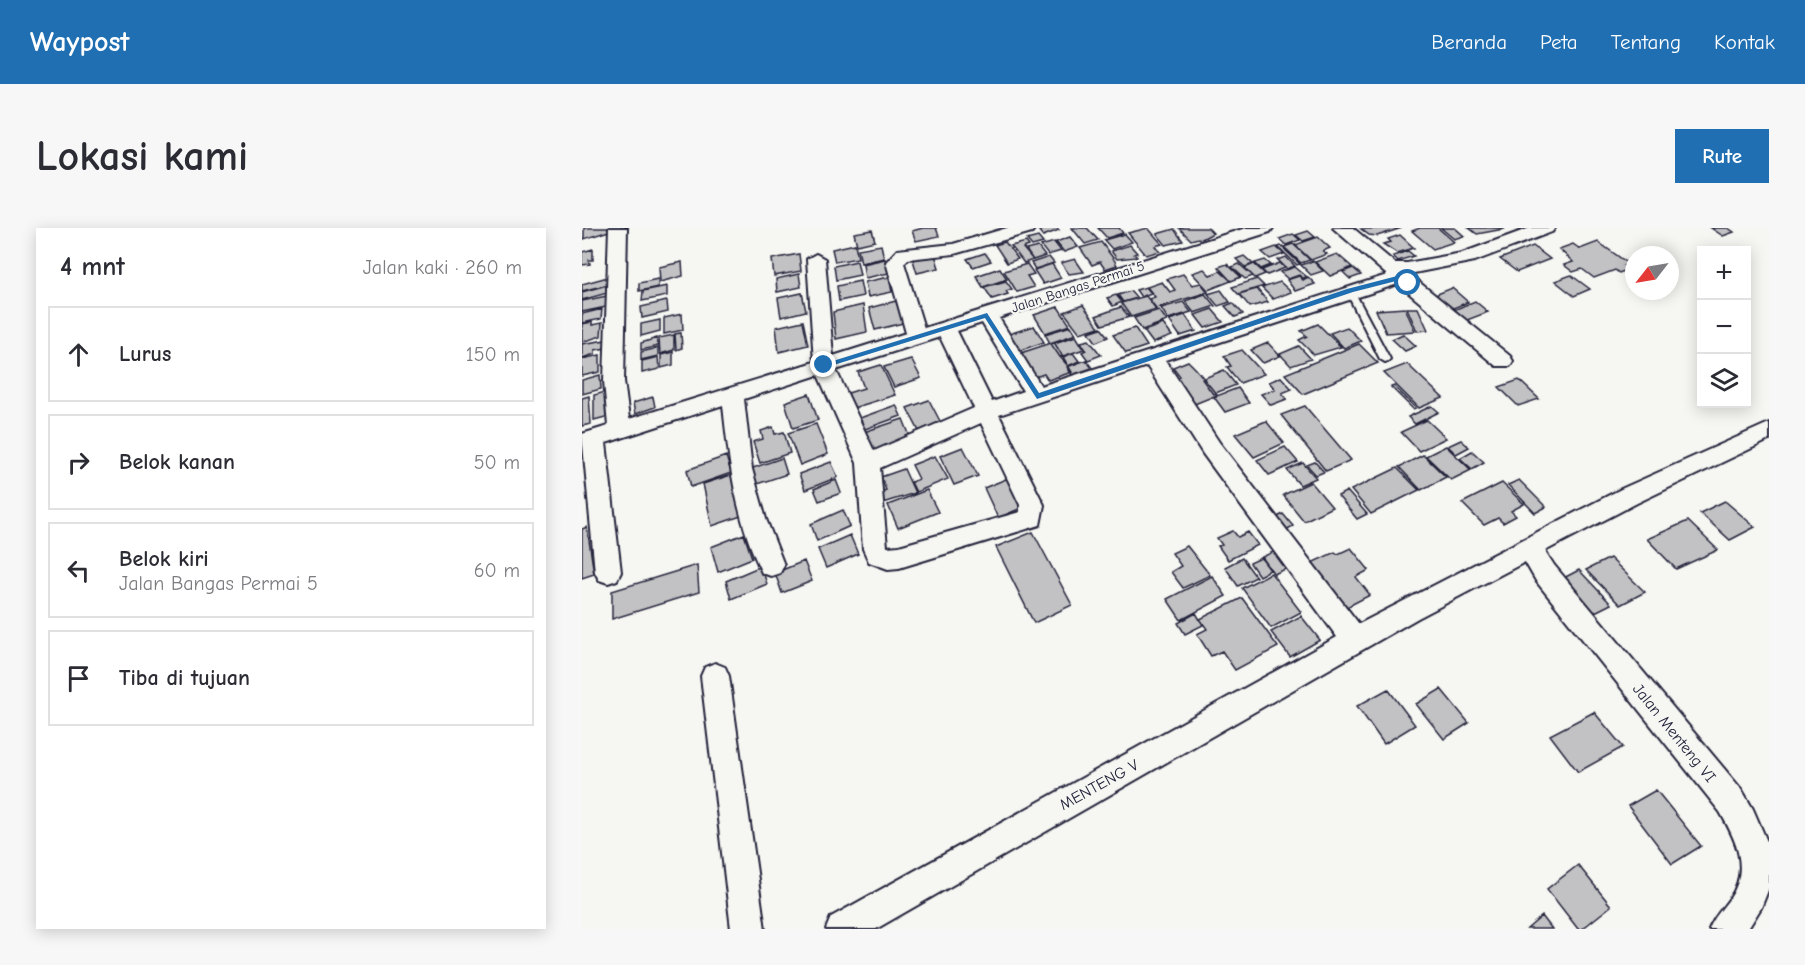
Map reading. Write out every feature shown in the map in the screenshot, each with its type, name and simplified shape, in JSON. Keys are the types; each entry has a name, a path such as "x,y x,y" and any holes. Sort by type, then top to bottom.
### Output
{"street":[{"path":"618,228 614,381 619,430"},
{"path":"917,337 895,262 899,256 954,249 1026,228"},
{"name":"Jalan Bangas Permai 5","path":"588,440 1264,228"},
{"path":"1342,228 1503,362"},
{"path":"868,463 985,412 1153,358 1350,291 1395,273 1425,268 1546,228"},
{"path":"816,259 824,365 868,463 875,549 878,555 899,557 1031,518 1032,506 946,328"},
{"path":"987,315 1037,396"},
{"path":"1153,358 1211,448 1355,640"},
{"path":"733,395 741,469 754,519 771,565"},
{"name":"MENTENG V","path":"843,929 1355,640 1629,496 1764,439"},
{"path":"588,440 608,572"},
{"name":"Jalan Menteng VI","path":"1530,547 1545,573 1731,801 1746,825 1755,846 1760,881 1755,897 1726,929"},
{"path":"715,676 748,929"}],"lane":[{"path":"1350,291 1385,359"}],"building":[{"path":"584,228 609,228 609,231 584,239"},
{"path":"936,228 939,236 916,241 912,231"},
{"path":"1048,228 1059,230 1043,236 1039,231"},
{"path":"1072,228 1087,228 1098,240 1085,244"},
{"path":"1098,228 1119,228 1123,233 1107,238"},
{"path":"1148,228 1162,244 1155,246 1160,251 1146,255 1128,233"},
{"path":"1179,228 1208,228 1213,233 1200,240 1198,238 1191,240"},
{"path":"1402,228 1377,236 1369,235 1361,229"},
{"path":"1420,228 1438,228 1454,242 1433,249 1412,231"},
{"path":"1441,228 1455,228 1464,236 1454,239"},
{"path":"1469,228 1503,228 1504,229 1477,234"},
{"path":"1711,228 1728,228 1734,232 1723,236"},
{"path":"1174,229 1183,241 1166,245 1157,234"},
{"path":"872,230 875,241 857,245 854,233"},
{"path":"1308,231 1315,237 1303,241 1296,235"},
{"path":"1125,234 1132,242 1112,249 1104,240"},
{"path":"1293,234 1300,240 1286,245 1279,239"},
{"path":"1400,235 1414,248 1397,253 1383,244 1391,242 1388,239"},
{"path":"1038,237 1043,243 1032,246 1027,240"},
{"path":"1070,237 1078,247 1064,252 1056,242"},
{"path":"1318,237 1330,248 1323,251 1327,254 1311,260 1295,245"},
{"path":"1005,242 1018,259 1007,263 995,245"},
{"path":"1026,242 1029,246 1023,248 1033,260 1024,263 1011,246"},
{"path":"1054,242 1061,251 1048,255 1041,246"},
{"path":"1101,242 1117,265 1105,269 1100,262 1092,265 1080,248"},
{"path":"1598,242 1625,261 1625,271 1619,273 1615,270 1594,278 1582,269 1573,272 1564,265 1573,262 1559,249 1573,244 1580,249"},
{"path":"855,244 858,258 835,262 832,249"},
{"path":"1293,244 1310,260 1301,263 1284,247"},
{"path":"881,245 884,258 861,263 858,249"},
{"path":"1130,245 1137,253 1134,254 1137,257 1117,259 1111,251"},
{"path":"1281,246 1300,264 1297,265 1278,247"},
{"path":"1533,246 1550,259 1517,272 1500,259"},
{"path":"1038,247 1045,256 1033,260 1026,250"},
{"path":"1276,247 1284,254 1270,259 1262,252"},
{"path":"593,249 593,260 589,260 590,264 582,265 582,252"},
{"path":"1408,251 1414,256 1398,261 1393,256"},
{"path":"985,253 991,261 973,267 967,259"},
{"path":"799,254 801,271 774,276 772,259"},
{"path":"1337,254 1352,267 1330,276 1315,262"},
{"path":"935,255 939,268 917,273 913,260"},
{"path":"1244,256 1253,264 1245,267 1236,259"},
{"path":"1049,257 1054,263 1035,269 1031,263"},
{"path":"1286,257 1295,266 1287,269 1278,260"},
{"path":"885,259 889,273 865,278 863,264"},
{"path":"1075,259 1084,272 1069,274 1061,263"},
{"path":"1265,260 1271,265 1261,269 1255,263"},
{"path":"857,261 860,275 836,280 834,266"},
{"path":"1313,261 1323,271 1311,275 1301,265"},
{"path":"682,262 683,276 660,282 659,267"},
{"path":"1280,263 1285,268 1267,275 1262,270"},
{"path":"1027,264 1034,274 1027,276 1034,287 1017,292 1004,271"},
{"path":"1052,264 1061,278 1043,284 1034,270"},
{"path":"1227,264 1241,277 1231,281 1218,267"},
{"path":"1239,264 1253,276 1245,279 1232,267"},
{"path":"1254,264 1265,274 1255,278 1245,268"},
{"path":"1295,267 1307,277 1303,278 1299,275 1288,279 1280,272"},
{"path":"1000,268 1007,279 983,287 976,276"},
{"path":"1353,268 1361,275 1350,279 1343,272"},
{"path":"1204,269 1210,275 1220,271 1231,281 1208,290 1192,273"},
{"path":"799,274 801,287 777,292 776,279"},
{"path":"1183,274 1192,285 1201,283 1208,292 1156,308 1149,299 1155,297 1147,287 1162,282 1170,292 1175,290 1167,279"},
{"path":"1571,275 1590,289 1574,296 1555,281"},
{"path":"1299,276 1303,280 1308,277 1315,284 1295,291 1287,280"},
{"path":"608,277 609,284 582,291 582,284"},
{"path":"889,277 892,292 868,297 865,282"},
{"path":"658,279 658,287 639,291 639,283"},
{"path":"1257,279 1264,286 1238,294 1232,287"},
{"path":"860,281 863,296 839,301 837,286"},
{"path":"1006,281 1012,289 1006,291 1008,294 992,299 984,287"},
{"path":"1280,282 1291,292 1273,299 1262,288"},
{"path":"607,285 607,293 582,300 582,292"},
{"path":"667,286 667,296 642,301 643,291"},
{"path":"1146,287 1151,293 1141,297 1136,290"},
{"path":"1452,288 1468,302 1451,309 1435,295"},
{"path":"1257,289 1268,302 1250,307 1239,294"},
{"path":"1221,290 1230,302 1218,306 1208,294"},
{"path":"1131,291 1137,298 1123,302 1118,295"},
{"path":"802,293 806,311 781,317 778,298"},
{"path":"1205,294 1215,306 1194,313 1185,301"},
{"path":"1116,295 1122,302 1113,306 1107,298"},
{"path":"607,296 606,307 582,312 582,301"},
{"path":"1146,296 1156,309 1131,317 1121,303"},
{"path":"667,301 668,312 642,318 641,307"},
{"path":"896,301 903,323 875,330 869,308"},
{"path":"1475,301 1488,312 1462,322 1449,312"},
{"path":"1183,302 1191,312 1168,319 1161,308"},
{"path":"1233,303 1243,314 1235,317 1225,306"},
{"path":"863,305 867,332 836,339 833,312"},
{"path":"1083,305 1099,327 1080,333 1064,312"},
{"path":"1058,307 1070,325 1045,333 1034,315"},
{"path":"1121,307 1129,317 1102,325 1096,316"},
{"path":"1405,308 1415,331 1386,333 1376,310"},
{"path":"1407,308 1418,308 1428,330 1417,331"},
{"path":"602,309 601,319 582,323 582,314"},
{"path":"1212,309 1223,322 1205,328 1195,315"},
{"path":"1159,310 1167,321 1142,330 1134,318"},
{"path":"682,314 683,330 664,334 664,318"},
{"path":"1185,315 1196,331 1180,336 1169,320"},
{"path":"660,320 660,331 641,336 641,324"},
{"path":"803,321 808,345 779,352 776,327"},
{"path":"592,322 592,325 602,323 601,336 582,342 582,324"},
{"path":"1163,324 1172,336 1153,343 1144,331"},
{"path":"1318,324 1341,347 1314,355 1299,340 1307,336 1301,331"},
{"path":"1034,326 1044,342 1018,351 1009,334"},
{"path":"1071,326 1076,334 1050,343 1045,334"},
{"path":"1347,327 1361,341 1344,348 1330,333"},
{"path":"1101,328 1108,337 1096,342 1089,332"},
{"path":"1135,328 1147,346 1126,353 1113,335"},
{"path":"681,333 682,348 676,350 675,334"},
{"path":"1403,334 1416,346 1405,351 1392,339"},
{"path":"674,335 674,350 660,354 659,338"},
{"path":"1076,336 1084,349 1060,357 1051,344"},
{"path":"657,338 658,346 641,350 641,343"},
{"path":"606,340 606,348 595,350 595,354 582,358 582,344"},
{"path":"1089,340 1101,355 1088,360 1082,352 1086,350 1081,342"},
{"path":"1054,342 1072,372 1048,380 1044,374 1032,378 1018,354"},
{"path":"1268,343 1280,356 1263,363 1251,350"},
{"path":"1359,344 1378,363 1303,394 1285,374"},
{"path":"1299,346 1311,359 1291,366 1280,354"},
{"path":"658,348 658,356 641,360 641,352"},
{"path":"1242,350 1264,374 1240,383 1227,367 1231,366 1224,356"},
{"path":"673,352 673,365 661,368 661,355"},
{"path":"1073,353 1079,361 1068,366 1061,358"},
{"path":"600,355 600,372 582,376 582,359"},
{"path":"658,357 659,369 642,373 642,361"},
{"path":"911,359 921,378 894,387 884,367"},
{"path":"1086,360 1092,368 1072,375 1067,367"},
{"path":"1188,361 1217,395 1192,405 1171,379 1180,376 1173,367"},
{"path":"1407,364 1443,398 1419,408 1384,373"},
{"path":"881,365 895,395 853,408 848,393 864,388 858,372"},
{"path":"1224,370 1236,385 1213,394 1202,379"},
{"path":"600,375 601,389 582,394 582,380"},
{"path":"1281,377 1292,389 1282,393 1287,399 1271,405 1261,394 1275,389 1269,382"},
{"path":"1519,380 1539,399 1518,406 1499,387"},
{"path":"1394,386 1416,408 1413,409 1391,387"},
{"path":"1238,388 1249,403 1225,412 1214,397"},
{"path":"613,390 613,415 594,420 594,395"},
{"path":"809,394 818,420 793,428 785,402"},
{"path":"589,396 591,424 582,426 582,398"},
{"path":"653,397 655,407 635,414 633,403"},
{"path":"929,400 941,423 919,431 907,408"},
{"path":"896,405 901,416 865,429 860,418"},
{"path":"1305,406 1351,460 1326,471 1281,415"},
{"path":"1432,406 1439,412 1415,424 1408,417"},
{"path":"903,419 912,441 874,455 864,432"},
{"path":"1427,420 1446,438 1419,451 1401,432"},
{"path":"1266,421 1284,443 1254,457 1235,434"},
{"path":"816,424 828,454 800,465 788,433"},
{"path":"773,427 775,434 784,432 790,453 760,463 753,442 763,439 761,431"},
{"path":"1461,440 1469,447 1456,454 1448,446"},
{"path":"1446,446 1471,470 1451,480 1426,456"},
{"path":"963,447 978,476 954,485 940,456"},
{"path":"1285,447 1298,462 1269,475 1257,460"},
{"path":"1472,451 1484,462 1472,469 1460,458"},
{"path":"1423,455 1446,477 1421,490 1399,467"},
{"path":"726,456 731,473 691,487 687,470"},
{"path":"935,456 948,479 916,492 911,482 919,479 912,465"},
{"path":"782,458 787,474 754,485 750,469"},
{"path":"831,462 838,477 805,490 799,474"},
{"path":"1315,462 1324,472 1316,475 1307,465"},
{"path":"1303,463 1316,478 1300,485 1287,470"},
{"path":"1397,468 1419,490 1371,514 1351,490"},
{"path":"904,469 915,493 876,505 873,495 886,490 881,477"},
{"path":"731,475 741,516 712,526 703,484"},
{"path":"1011,477 1026,506 998,518 984,488"},
{"path":"836,480 841,493 819,501 814,489"},
{"path":"1519,480 1546,507 1535,513 1508,485"},
{"path":"1311,482 1332,507 1304,521 1283,495"},
{"path":"1502,483 1524,504 1511,511 1516,516 1503,523 1498,518 1484,525 1462,503"},
{"path":"927,490 938,512 898,528 888,505"},
{"path":"1347,491 1367,514 1357,519 1338,496"},
{"path":"1725,501 1755,527 1730,540 1700,513"},
{"path":"843,510 850,526 817,541 811,524"},
{"path":"1283,514 1293,526 1282,532 1272,520"},
{"path":"1688,521 1718,550 1676,569 1647,539"},
{"path":"587,527 594,574 582,578 582,529"},
{"path":"1233,531 1238,537 1248,532 1258,545 1228,560 1218,546 1222,545 1217,538"},
{"path":"1033,532 1072,605 1034,623 996,547"},
{"path":"744,534 752,558 718,572 711,547"},
{"path":"850,535 858,554 826,568 818,549"},
{"path":"1187,546 1210,575 1183,588 1171,572 1181,566 1172,553"},
{"path":"1282,548 1295,565 1274,574 1262,557"},
{"path":"1351,548 1369,570 1356,577 1370,595 1339,611 1305,566 1335,552 1338,554"},
{"path":"1242,558 1256,577 1238,586 1225,567"},
{"path":"1261,558 1270,570 1259,576 1250,563"},
{"path":"1610,558 1645,592 1620,605 1586,570"},
{"path":"804,561 812,581 782,593 775,573"},
{"path":"697,565 699,592 612,619 612,591"},
{"path":"761,566 767,584 731,599 726,581"},
{"path":"1579,570 1611,604 1589,615 1558,581"},
{"path":"1271,573 1301,612 1271,628 1242,588"},
{"path":"1212,576 1226,596 1181,620 1167,599"},
{"path":"1242,598 1278,647 1235,670 1222,651 1211,656 1197,634 1207,629 1200,619"},
{"path":"1196,613 1203,625 1185,634 1178,623"},
{"path":"1301,616 1320,640 1290,657 1271,632"},
{"path":"1388,689 1415,725 1384,744 1357,706"},
{"path":"1441,689 1469,723 1444,739 1416,704"},
{"path":"1594,712 1623,747 1578,772 1550,735"},
{"path":"1656,790 1701,846 1672,864 1628,806"},
{"path":"1578,865 1611,906 1582,929 1578,929 1547,889"},
{"path":"1542,916 1552,929 1527,929"}],"route":[{"path":"824,365 987,315 1037,396 1350,291 1401,277 1408,283"}]}
